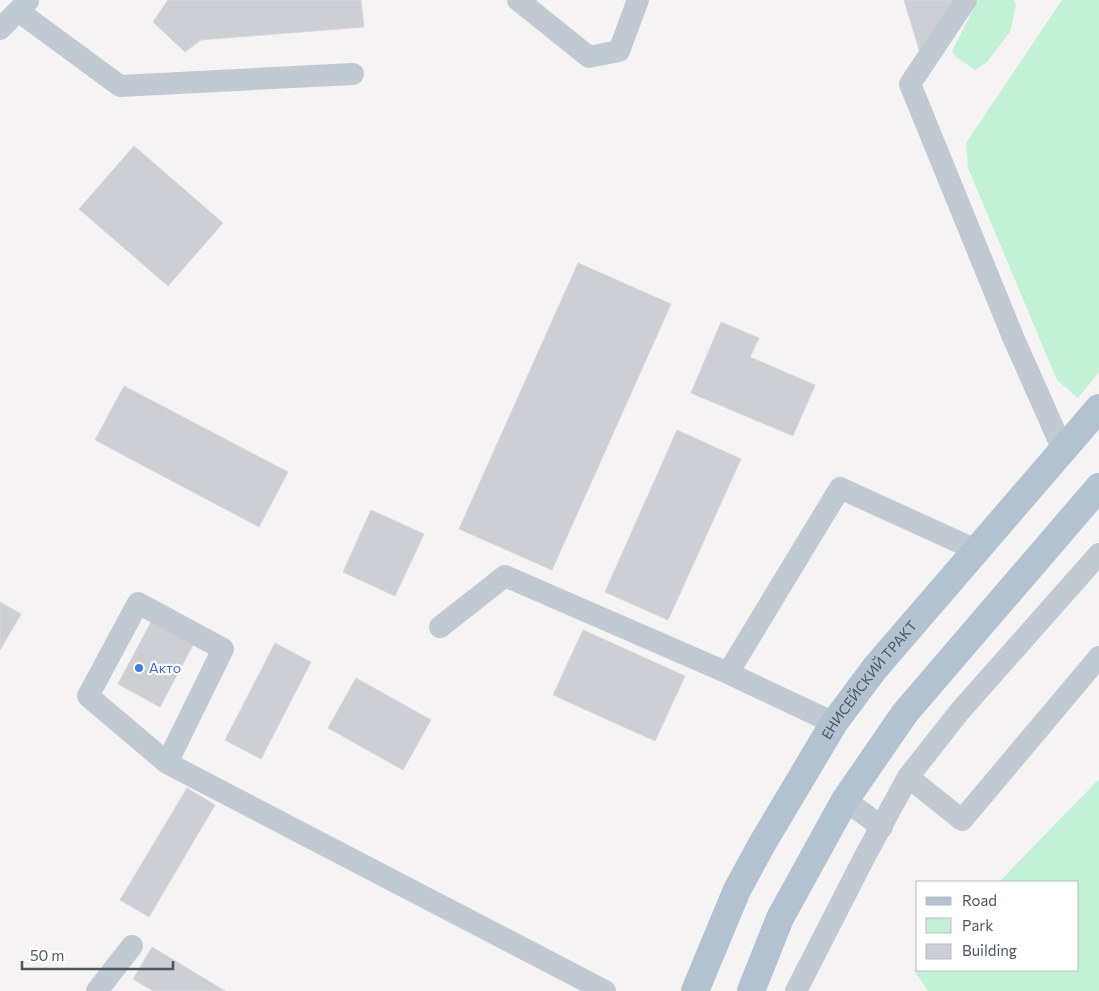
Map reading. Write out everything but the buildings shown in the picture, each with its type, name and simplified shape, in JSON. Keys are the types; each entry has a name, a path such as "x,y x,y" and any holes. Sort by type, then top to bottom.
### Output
{"main road":[{"name":"ЕНИСЕЙСКИЙ ТРАКТ","path":"695,991 737,890 834,723 875,668 1099,408"},
{"path":"751,991 780,918 846,800 906,713 1099,487"}],"lane":[{"path":"518,0 589,57 619,51 638,0"},
{"path":"966,0 910,84 1013,337 1062,450"},
{"path":"0,29 23,5 120,86 353,74"},
{"path":"728,672 840,488 976,550"},
{"path":"796,991 908,777 960,711 1095,566"},
{"path":"440,627 506,576 728,672 834,723"},
{"path":"167,763 224,649 138,603 88,696 167,763 605,991"},
{"path":"908,777 962,820 1099,657"},
{"path":"846,800 882,827"},
{"path":"97,991 132,946"}],"green space":[{"path":"978,0 1014,0 1016,5 1010,32 987,62 975,70 956,57 952,51"},
{"path":"1062,0 1099,0 1099,372 1078,398 1057,380 968,168 966,143"},
{"path":"1099,779 1099,991 928,991 914,970 916,968 916,971 1079,971 1079,881 1000,881"}],"place":[{"name":"Акто","path":"139,668"}]}
